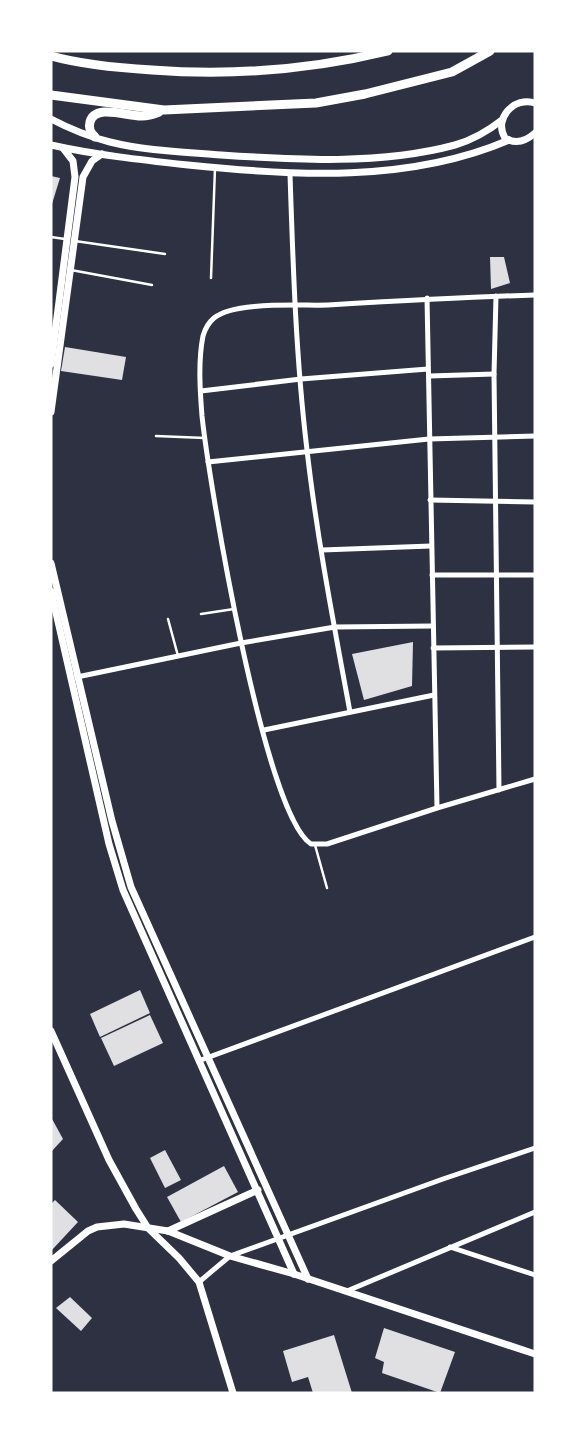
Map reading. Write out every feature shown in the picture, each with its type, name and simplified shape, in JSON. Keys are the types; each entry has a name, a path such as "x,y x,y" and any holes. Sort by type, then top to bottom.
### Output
{"highway":[{"path":"51,56 117,68 217,73 310,66 388,51"},
{"path":"51,96 164,110 316,103 365,94 452,72 490,51"},
{"path":"95,137 90,132 89,124 92,117 99,112 143,116 164,110"}],"street":[{"path":"51,119 95,137 126,145 182,152 300,160 394,155 453,146 482,134 502,120 513,106 534,101"},
{"path":"502,120 501,130 509,140"},
{"path":"51,145 215,168 290,174 356,172 436,164 467,157 509,140 518,142 535,133"},
{"path":"524,140 535,143"},
{"path":"51,412 71,270 75,171 70,156 62,147"},
{"path":"51,364 54,313 83,177 88,166 102,154"},
{"path":"290,174 307,450 350,712"},
{"path":"535,295 297,304 230,311 214,318 205,330 201,391 208,462 234,609 276,773 301,835 314,845 327,844 535,779"},
{"path":"496,296 494,436 499,790"},
{"path":"427,298 437,808"},
{"path":"201,391 301,379 428,373 494,374"},
{"path":"208,462 429,439 535,436"},
{"path":"430,500 535,502"},
{"path":"322,550 431,546"},
{"path":"51,566 120,867 140,932 201,1060 294,1274"},
{"path":"432,575 535,575"},
{"path":"51,591 76,677"},
{"path":"76,677 335,627 433,626"},
{"path":"433,648 535,647"},
{"path":"264,730 434,695"},
{"path":"120,867 308,1279"},
{"path":"201,1060 535,937"},
{"path":"51,1031 109,1160 148,1228 199,1282 232,1389 223,1393"},
{"path":"199,1282 230,1256 535,1148"},
{"path":"168,1231 258,1189"},
{"path":"347,1291 535,1212"},
{"path":"51,1261 88,1231 97,1227 124,1224 168,1231 230,1256 347,1291 535,1354"},
{"path":"450,1247 535,1275"}],"lane":[{"path":"211,278 215,168"},
{"path":"51,236 165,254"},
{"path":"71,270 152,285"},
{"path":"156,436 205,438"},
{"path":"201,614 234,609"},
{"path":"168,619 178,656"},
{"path":"314,845 327,888"}],"building":[{"path":"51,176 60,178 51,207"},
{"path":"490,257 504,257 510,283 491,289"},
{"path":"65,347 126,357 122,380 61,371"},
{"path":"413,642 412,686 364,700 352,654"},
{"path":"140,990 150,1013 100,1037 90,1014"},
{"path":"150,1015 163,1043 114,1066 101,1038"},
{"path":"51,1117 63,1139 51,1152"},
{"path":"165,1150 181,1180 165,1188 150,1158"},
{"path":"224,1166 238,1192 181,1222 167,1197"},
{"path":"55,1200 78,1222 51,1251 51,1204"},
{"path":"70,1297 92,1318 81,1331 56,1308"},
{"path":"384,1328 455,1352 440,1393 382,1373 384,1362 375,1358"},
{"path":"334,1335 352,1393 313,1393 308,1377 292,1382 283,1351"}]}
